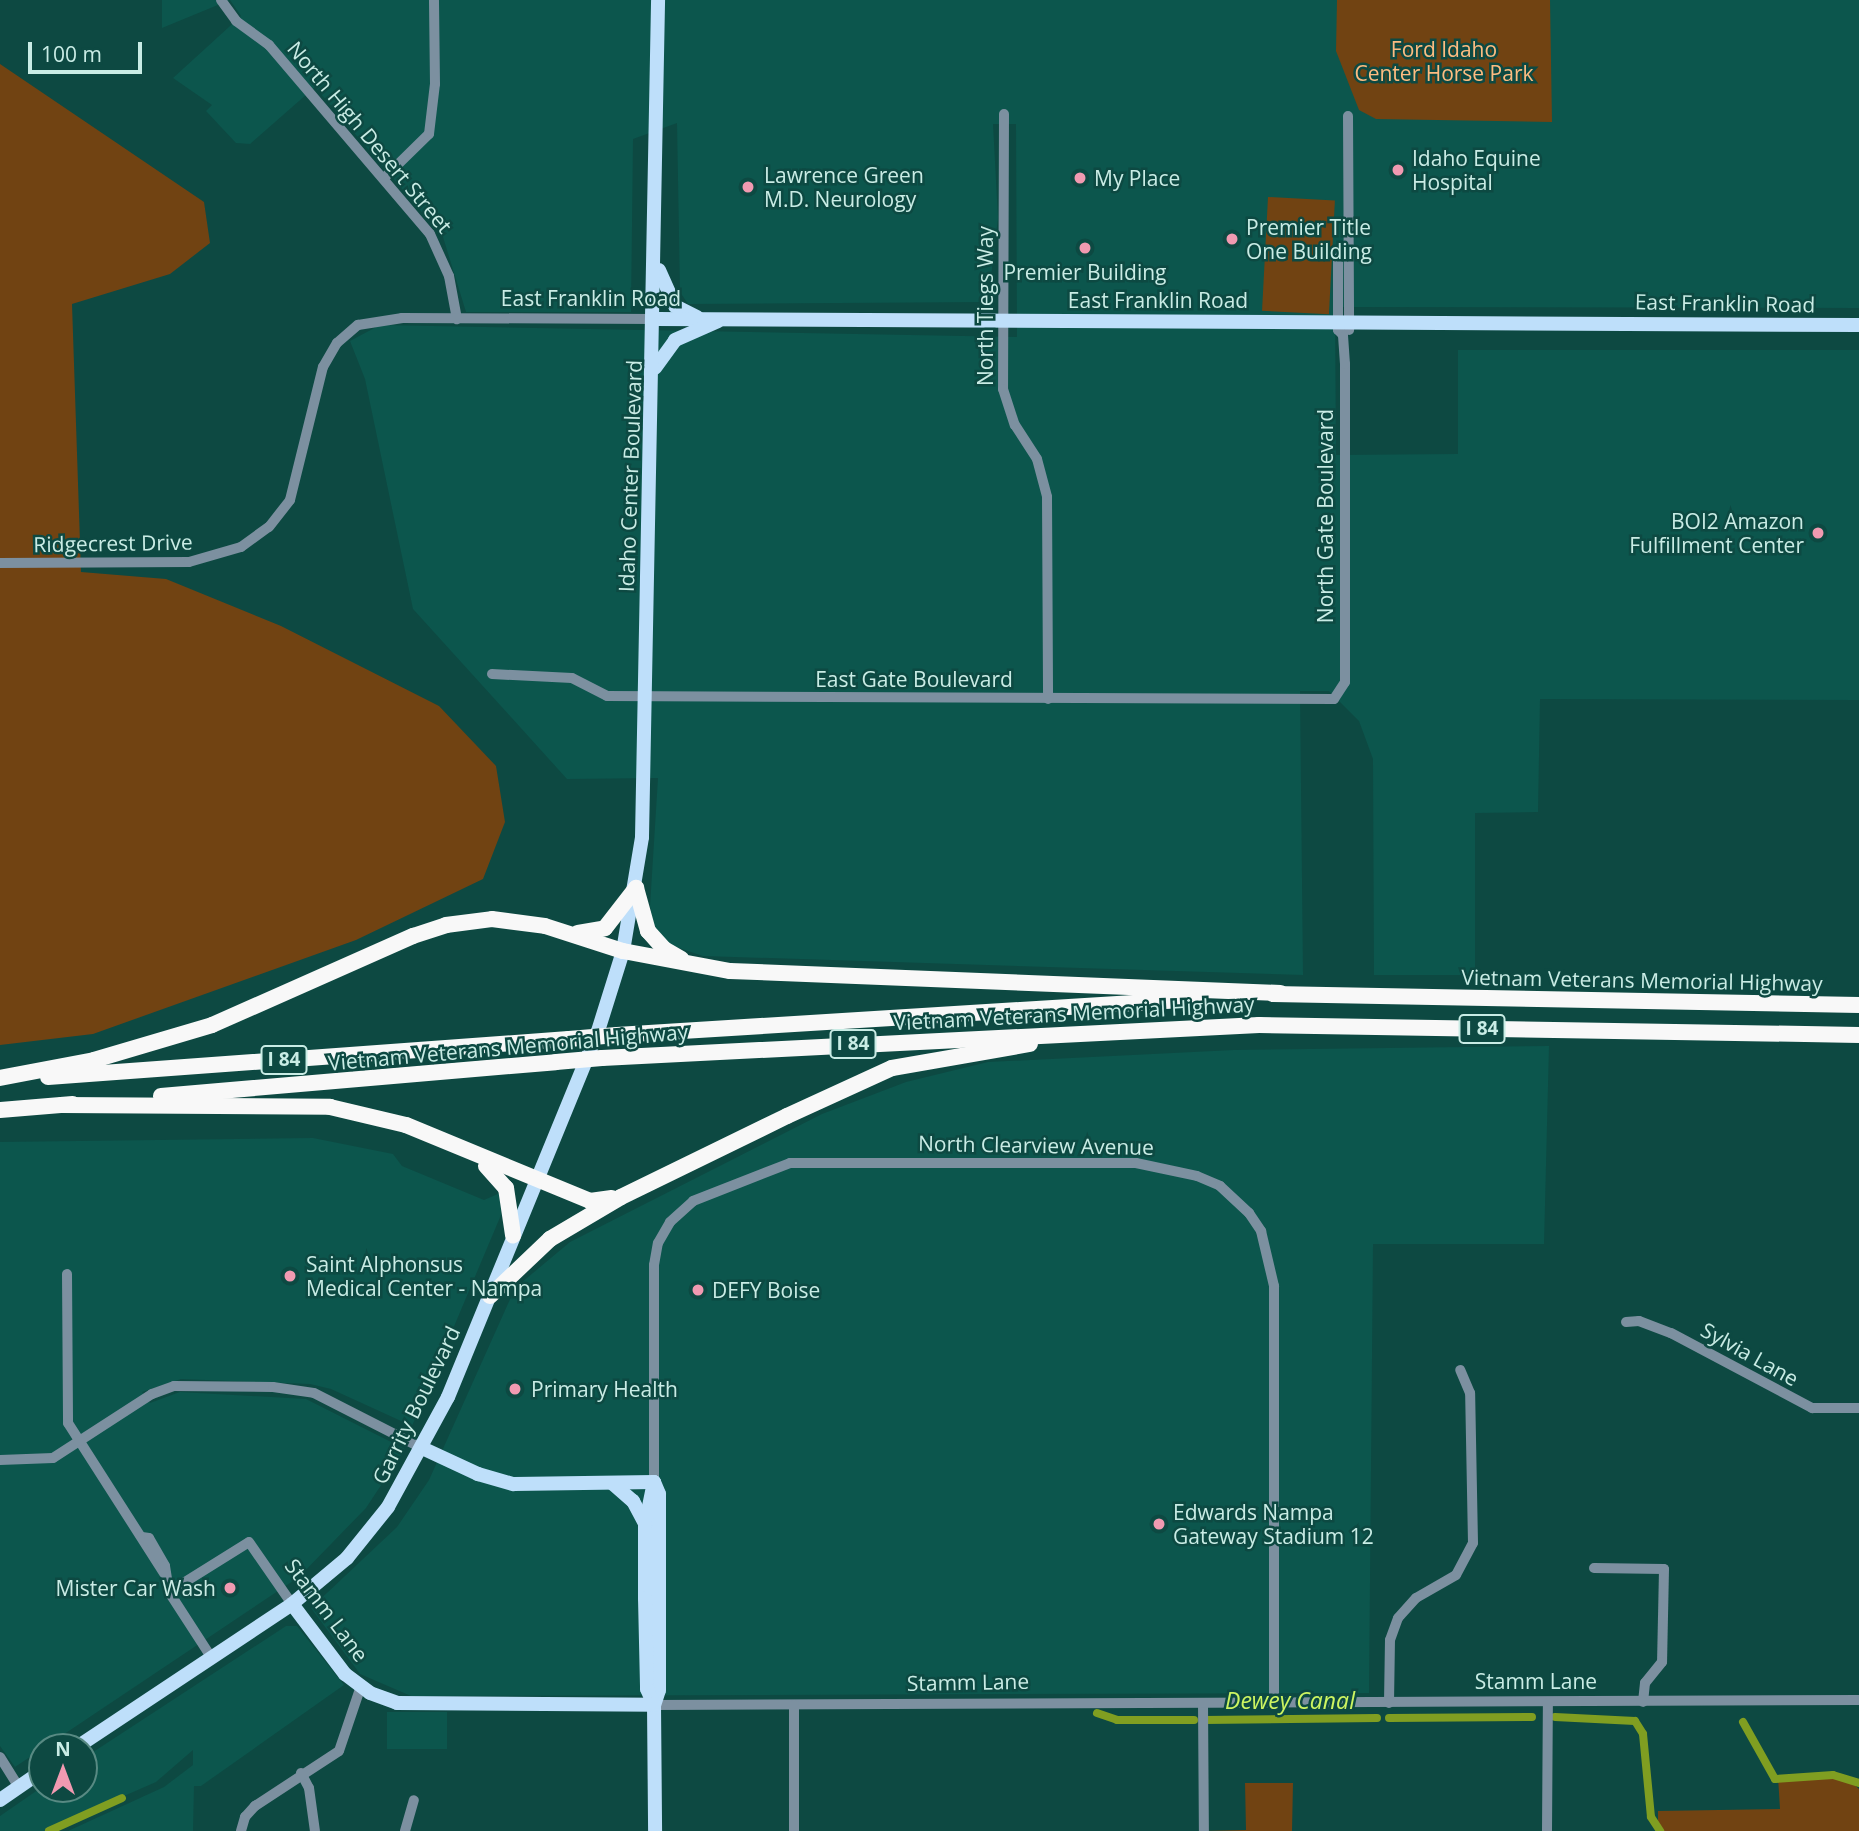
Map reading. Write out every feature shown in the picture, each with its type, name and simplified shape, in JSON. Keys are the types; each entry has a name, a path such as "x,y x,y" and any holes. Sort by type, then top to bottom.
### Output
{"highway":[{"path":"0,1079 94,1060 212,1025 446,925 492,919 585,934 605,928 636,888"},
{"path":"636,888 652,938 694,966"},
{"path":"569,932 624,951 694,966 850,978 1281,993"},
{"name":"Vietnam Veterans Memorial Highway","path":"0,1079 617,1035 1281,993 1859,1005"},
{"name":"Vietnam Veterans Memorial Highway","path":"0,1110 602,1058 1105,1031 1259,1025 1859,1035"},
{"path":"490,1296 550,1239 621,1197 892,1068 1105,1031"},
{"path":"62,1105 330,1108 406,1125 470,1154 590,1201 621,1197"},
{"path":"470,1154 499,1176 506,1188 513,1235"}],"main road":[{"name":"Idaho Center Boulevard","path":"624,951 636,888 646,697 655,319 657,0"},
{"path":"655,260 675,306 701,319"},
{"name":"East Franklin Road","path":"655,319 1002,320 1344,326 1859,326"},
{"path":"654,369 675,340 721,320"},
{"name":"Garrity Boulevard","path":"98,1733 292,1604 347,1558 403,1487 490,1296 598,1031 624,951"},
{"path":"422,1448 478,1474 514,1484 654,1482"},
{"path":"654,1482 645,1526 647,1689 654,1705"},
{"path":"654,1482 659,1494 660,1690 654,1705 654,1831"},
{"path":"612,1483 633,1501 645,1526"},
{"name":"Stamm Lane","path":"292,1604 345,1674 361,1686 397,1703 654,1705"},
{"path":"0,1800 28,1781"}],"street":[{"name":"North High Desert Street","path":"221,0 236,21 269,45 384,178 441,254 457,319"},
{"path":"384,178 429,134 434,0"},
{"name":"North Tiegs Way","path":"1004,114 1002,320 1006,401 1015,425 1037,459 1047,497 1048,699"},
{"name":"North Gate Boulevard","path":"1339,695 1345,682 1344,326 1338,259 1346,248 1348,117"},
{"name":"East Franklin Road","path":"457,319 655,319"},
{"name":"Ridgecrest Drive","path":"0,564 189,562 241,547 269,527 290,500 323,367 337,343 358,325 371,322 457,319"},
{"name":"East Gate Boulevard","path":"492,674 572,678 607,696 646,697 1327,700 1339,695"},
{"name":"North Clearview Avenue","path":"654,1482 654,1265 670,1222 693,1201 790,1163 1140,1163 1163,1166 1220,1186 1261,1231 1274,1286 1275,1703"},
{"path":"67,1275 68,1423 78,1443 142,1537 164,1573 169,1592 211,1657"},
{"name":"Sylvia Lane","path":"1626,1322 1639,1321 1671,1333 1812,1408 1859,1408"},
{"path":"1389,1703 1390,1640 1398,1618 1416,1598 1456,1575 1473,1543 1470,1393 1460,1370"},
{"path":"0,1460 53,1458 152,1394 191,1385 314,1393 422,1448"},
{"name":"Stamm Lane","path":"169,1592 249,1542 292,1604"},
{"path":"1594,1567 1664,1569 1662,1662 1645,1683 1643,1702"},
{"path":"241,1831 255,1806 301,1773 339,1751 361,1686"},
{"name":"Stamm Lane","path":"654,1705 1859,1700"},
{"path":"1203,1703 1204,1831"},
{"path":"1547,1831 1548,1703"},
{"path":"794,1705 794,1831"},
{"path":"0,1757 19,1787"},
{"path":"301,1773 309,1788 315,1831"},
{"path":"405,1831 414,1800"}],"shaded area":[{"path":"162,0 230,0 162,28"},
{"path":"230,0 1859,0 1859,308 1335,307 1336,455 1458,454 1458,350 1859,350 1859,700 1540,699 1538,812 1475,813 1475,975 1374,975 1373,759 1359,721 1329,691 1300,691 1303,975 703,956 670,945 654,928 650,906 658,778 567,779 413,609 365,379 350,341 380,325 1017,337 1016,124 993,124 998,218 988,302 688,304 680,292 677,123 633,139 631,312 466,312 443,237 315,87 250,144 236,143 206,111 212,105 173,78 241,16"},
{"path":"1549,1046 1544,1244 1373,1244 1369,1693 411,1696 360,1674 311,1608 397,1527 429,1480 515,1288 570,1242 822,1114 906,1082 988,1062 1234,1050"},
{"path":"313,1138 393,1154 402,1166 484,1200 500,1193 501,1215 412,1426 331,1389 310,1384 181,1379 142,1392 150,1403 180,1392 306,1399 405,1449 366,1508 299,1577 66,1733 28,1733 28,1758 15,1767 0,1746 0,1142"},
{"path":"286,1626 297,1626 344,1685 201,1786 194,1786 193,1831 68,1831 164,1787 193,1765 193,1750 156,1782 44,1831 0,1831 0,1816 28,1797 28,1803 98,1803 98,1749"},
{"path":"387,1712 447,1712 447,1749 387,1749"}],"green space":[{"name":"Ford Idaho Center Horse Park","path":"1337,0 1550,0 1552,122 1376,119 1359,110 1336,51"},
{"path":"0,64 204,202 210,243 170,274 72,304 81,572 166,579 281,626 439,706 496,766 505,822 483,879 356,940 93,1034 0,1045"},
{"path":"1268,197 1335,201 1329,314 1262,311"},
{"path":"1845,1776 1859,1789 1859,1831 1658,1831 1658,1811 1780,1809 1778,1777"},
{"path":"1245,1783 1293,1783 1292,1831 1205,1831 1246,1830"}],"waterway":[{"name":"Dewey Canal","path":"1097,1713 1117,1720 1194,1720"},
{"name":"Dewey Canal","path":"1389,1718 1532,1717"},
{"name":"Dewey Canal","path":"1555,1717 1635,1721 1643,1734 1651,1817 1660,1831"},
{"name":"Dewey Canal","path":"1204,1720 1377,1718"},
{"path":"1743,1722 1775,1779 1833,1775 1859,1783"},
{"name":"Dewey Canal","path":"49,1831 122,1798"}],"place":[{"name":"Idaho Equine Hospital","path":"1398,170"},
{"name":"My Place","path":"1080,178"},
{"name":"Lawrence Green M.D. Neurology","path":"748,187"},
{"name":"Premier Title One Building","path":"1232,239"},
{"name":"Premier Building","path":"1085,248"},
{"name":"BOI2 Amazon Fulfillment Center","path":"1818,533"},
{"name":"Saint Alphonsus Medical Center - Nampa","path":"290,1276"},
{"name":"DEFY Boise","path":"698,1290"},
{"name":"Primary Health","path":"515,1389"},
{"name":"Edwards Nampa Gateway Stadium 12","path":"1159,1524"},
{"name":"Mister Car Wash","path":"230,1588"}]}
